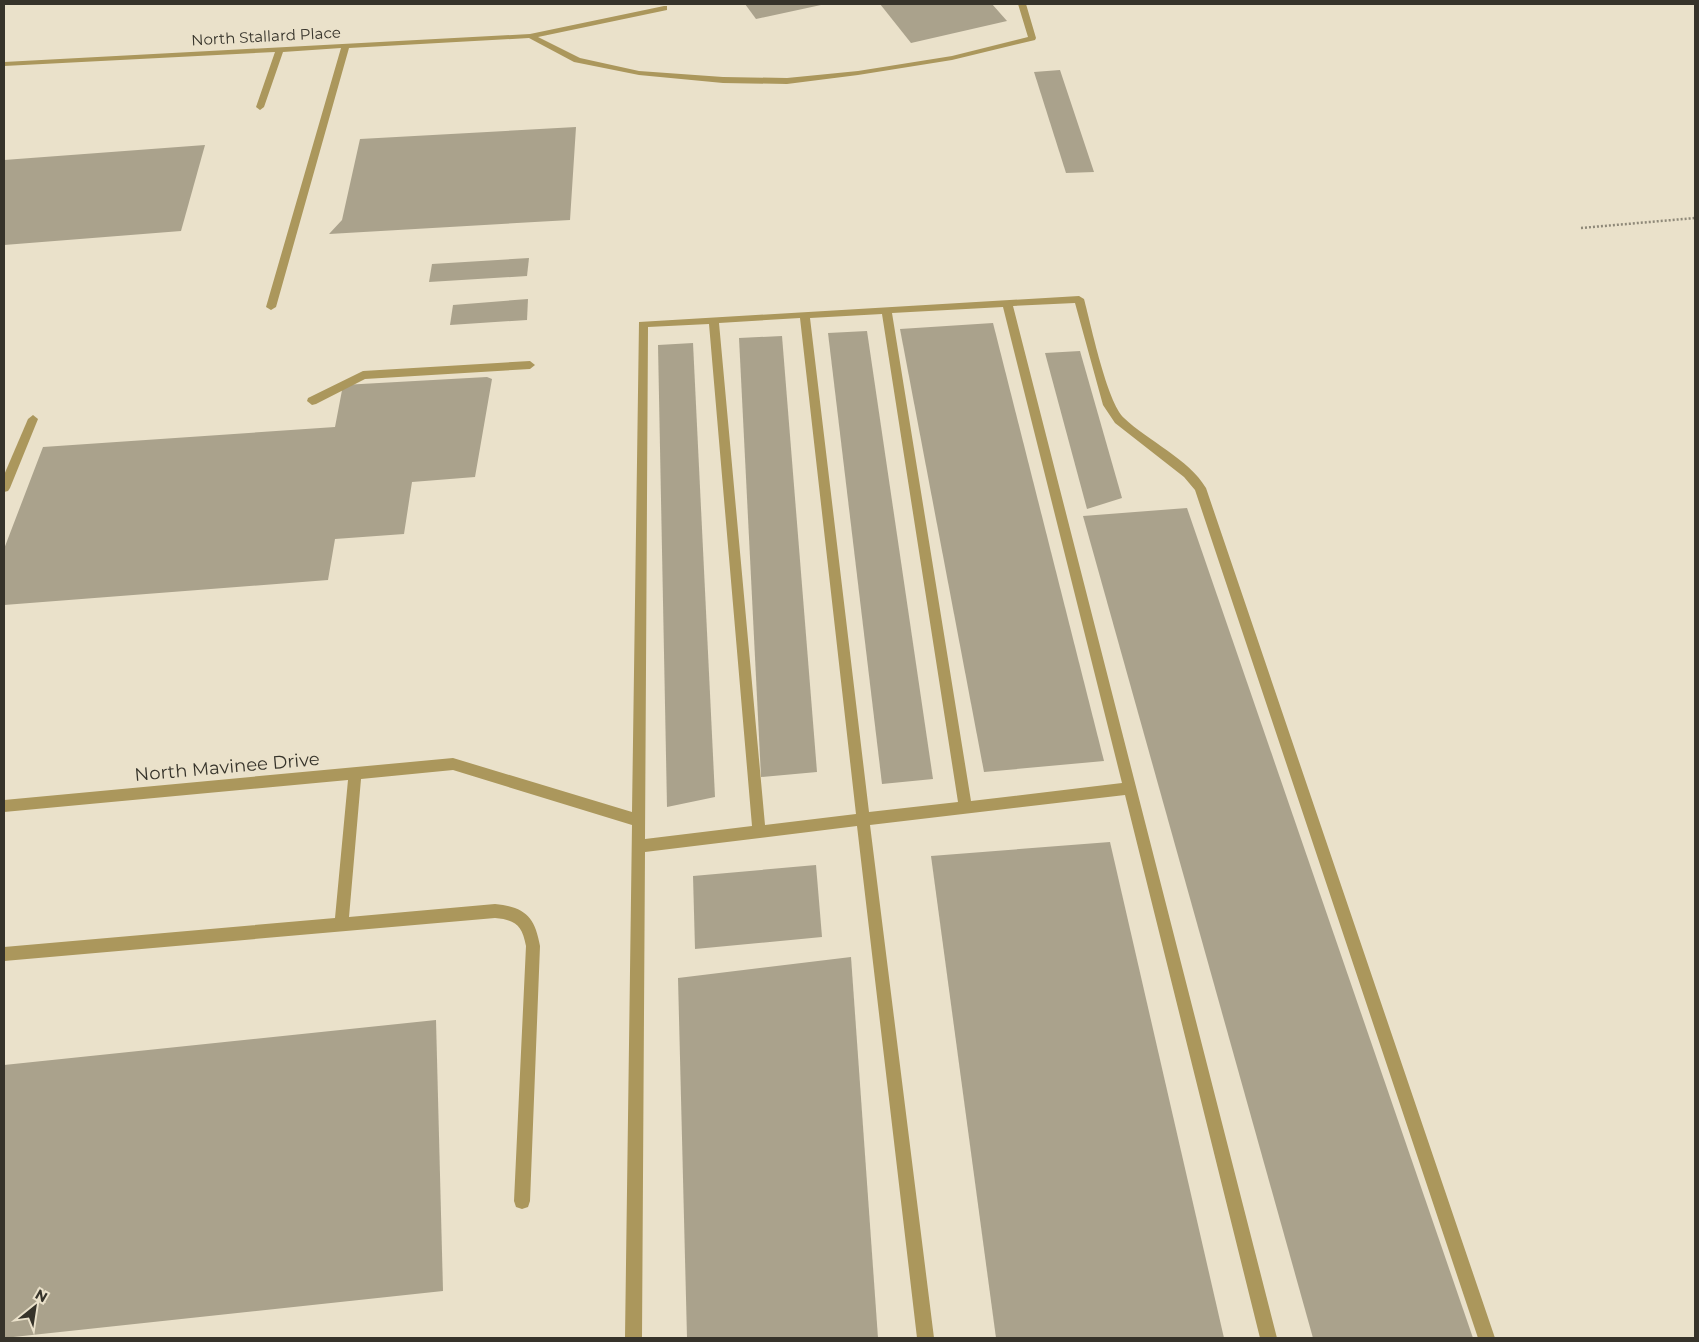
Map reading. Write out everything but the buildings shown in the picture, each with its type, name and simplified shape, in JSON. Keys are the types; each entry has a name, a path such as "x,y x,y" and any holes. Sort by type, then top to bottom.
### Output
{"street":[{"path":"530,36 577,60 639,73 723,80 786,81 858,73 952,58 1032,38 1022,4"},
{"name":"North Stallard Place","path":"4,64 530,36 664,8"},
{"path":"271,307 346,46"},
{"path":"260,107 280,49"},
{"path":"634,1338 637,820 643,324 1079,299 1107,402 1119,420 1188,474 1200,488 1487,1338"},
{"path":"1007,304 1270,1338"},
{"path":"887,310 965,807"},
{"path":"805,315 863,820 926,1338"},
{"path":"714,320 759,832"},
{"path":"312,400 363,375 530,365"},
{"path":"4,488 33,420"},
{"name":"North Mavinee Drive","path":"4,806 453,764 637,820"},
{"path":"341,925 355,774"},
{"path":"638,846 1130,788"},
{"path":"4,954 496,911 510,912 517,915 523,918 531,930 533,946 522,1201"}],"path":[{"path":"1581,228 1695,218"}]}
